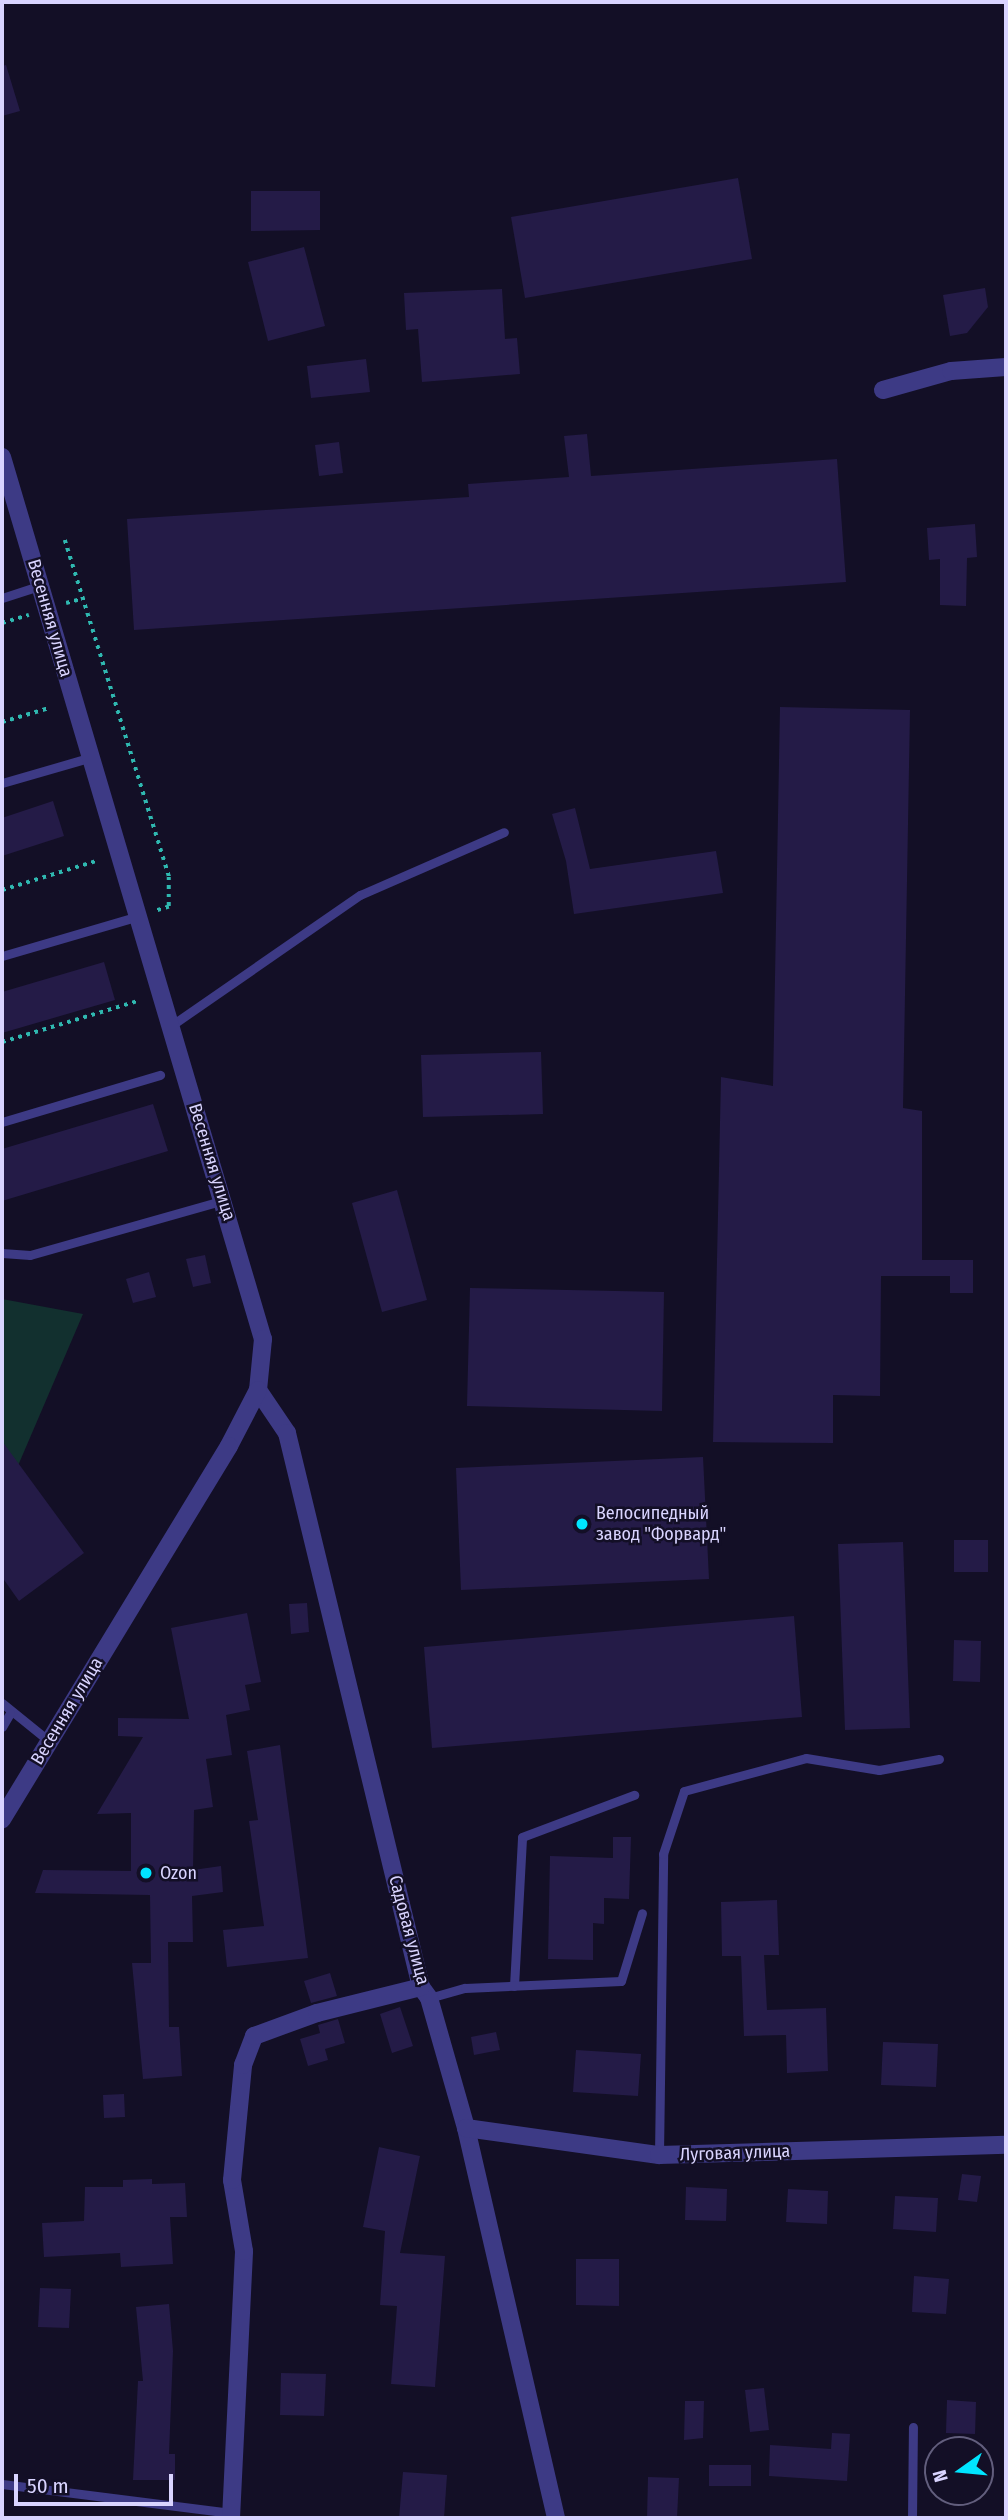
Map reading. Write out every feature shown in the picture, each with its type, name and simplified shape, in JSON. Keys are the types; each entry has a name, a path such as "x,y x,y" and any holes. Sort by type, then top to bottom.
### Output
{"street":[{"path":"883,390 951,371 1006,368"},
{"name":"Весенняя улица","path":"2,457 263,1339 258,1390 229,1446 2,1819"},
{"name":"Садовая улица","path":"258,1390 287,1433 425,1992 466,2128 556,2518"},
{"path":"231,2516 244,2250 232,2180 236,2112 250,2046 254,2036 317,2013 425,1992"},
{"name":"Луговая улица","path":"466,2128 659,2155 1006,2145"}],"lane":[{"path":"2,598 41,586"},
{"path":"2,783 92,757"},
{"path":"172,1025 360,895 504,832"},
{"path":"2,956 139,916"},
{"path":"2,1122 160,1075"},
{"path":"2,1253 30,1255 224,1200"},
{"path":"2,1703 10,1713 49,1741"},
{"path":"2,1727 10,1713"},
{"path":"659,2155 663,1854 684,1791 806,1758 879,1770 939,1759"},
{"path":"514,1986 522,1837 634,1795"},
{"path":"425,1992 621,1981 642,1913"},
{"path":"912,2518 913,2427"},
{"path":"2,2484 231,2516"}],"path":[{"path":"65,540 169,877 169,907 139,916"},
{"path":"2,722 49,708"},
{"path":"2,890 96,861"},
{"path":"2,1042 138,1001"}],"green space":[{"path":"2,1299 83,1314 2,1503"}],"building":[{"path":"6,65 20,111 2,116 2,66"},
{"path":"738,178 752,259 525,298 511,217"},
{"path":"251,191 320,191 320,230 251,231"},
{"path":"304,247 325,326 268,341 248,262"},
{"path":"985,288 988,307 967,333 950,336 943,295"},
{"path":"502,289 505,339 517,338 520,374 422,382 418,329 406,330 404,293"},
{"path":"366,359 370,392 311,398 307,366"},
{"path":"587,434 591,476 837,459 846,582 134,630 127,519 469,497 468,484 569,477 564,436"},
{"path":"339,442 343,473 319,476 315,445"},
{"path":"975,524 977,557 967,558 966,606 940,605 940,559 929,560 927,528"},
{"path":"780,707 910,710 903,1108 922,1111 922,1260 973,1260 973,1293 950,1293 950,1276 881,1276 880,1396 833,1395 833,1443 713,1442 721,1077 773,1086"},
{"path":"53,801 64,836 2,856 2,818"},
{"path":"575,808 590,869 716,851 723,893 574,914 566,861 552,814"},
{"path":"104,962 115,1000 2,1033 2,992"},
{"path":"541,1052 543,1114 423,1117 421,1055"},
{"path":"153,1104 168,1151 2,1201 2,1149"},
{"path":"397,1190 427,1300 382,1312 352,1203"},
{"path":"205,1255 211,1283 193,1287 186,1259"},
{"path":"149,1272 156,1297 133,1303 126,1279"},
{"path":"470,1288 664,1292 662,1411 467,1406"},
{"path":"2,1441 84,1553 19,1601 2,1577"},
{"name":"Велосипедный завод \"Форвард\"","path":"703,1457 709,1579 461,1590 456,1468"},
{"path":"954,1540 988,1540 988,1572 954,1572"},
{"path":"903,1542 910,1728 845,1730 838,1544"},
{"path":"307,1603 309,1632 291,1634 289,1604"},
{"path":"247,1613 261,1682 245,1685 250,1710 226,1715 232,1755 206,1759 213,1807 194,1810 193,1870 221,1866 223,1892 192,1896 193,1942 168,1942 169,2027 179,2027 182,2076 143,2079 132,1963 151,1963 150,1895 35,1893 43,1870 131,1871 131,1813 97,1814 143,1737 118,1736 118,1718 189,1719 171,1628"},
{"path":"794,1616 802,1717 432,1748 424,1647"},
{"path":"954,1640 981,1641 980,1682 953,1681"},
{"path":"280,1745 308,1958 227,1967 223,1930 264,1926 249,1821 258,1820 247,1751"},
{"path":"613,1837 631,1837 629,1899 604,1898 604,1924 593,1923 593,1960 548,1959 550,1856 613,1858"},
{"path":"777,1900 779,1955 764,1955 767,2010 826,2008 828,2071 787,2073 786,2035 744,2036 741,1956 722,1956 721,1902"},
{"path":"330,1973 337,1996 311,2003 304,1981"},
{"path":"400,2007 413,2046 392,2053 380,2014"},
{"path":"338,2019 345,2043 325,2049 328,2060 308,2066 300,2039 320,2033 318,2025"},
{"path":"496,2032 500,2050 474,2055 471,2037"},
{"path":"883,2042 938,2044 936,2087 881,2085"},
{"path":"576,2050 641,2054 638,2096 573,2092"},
{"path":"124,2094 125,2117 104,2118 103,2095"},
{"path":"379,2147 420,2156 400,2253 445,2256 435,2387 391,2384 397,2306 380,2305 385,2231 363,2227"},
{"path":"962,2174 981,2176 977,2202 958,2200"},
{"path":"152,2179 152,2184 185,2183 187,2217 170,2217 173,2264 121,2267 120,2253 44,2257 42,2223 84,2221 85,2187 123,2187 123,2180"},
{"path":"686,2187 727,2189 726,2221 685,2220"},
{"path":"788,2189 828,2191 827,2224 786,2222"},
{"path":"895,2196 938,2198 936,2232 893,2229"},
{"path":"576,2259 619,2259 619,2306 576,2305"},
{"path":"914,2276 949,2279 946,2314 912,2312"},
{"path":"40,2288 71,2289 69,2328 38,2327"},
{"path":"169,2304 173,2351 169,2454 175,2454 175,2480 133,2480 138,2381 143,2381 136,2307"},
{"path":"281,2373 326,2374 324,2416 280,2415"},
{"path":"764,2388 769,2430 750,2432 745,2390"},
{"path":"947,2400 976,2402 975,2434 946,2433"},
{"path":"685,2401 704,2401 703,2438 684,2440"},
{"path":"832,2433 850,2434 847,2481 769,2476 770,2445 831,2449"},
{"path":"709,2465 751,2465 751,2486 709,2486"},
{"path":"403,2472 447,2475 444,2518 399,2518"},
{"path":"648,2477 679,2478 677,2518 647,2518"}],"place":[{"name":"Велосипедный завод \"Форвард\"","path":"582,1524"},
{"name":"Ozon","path":"146,1873"}]}
